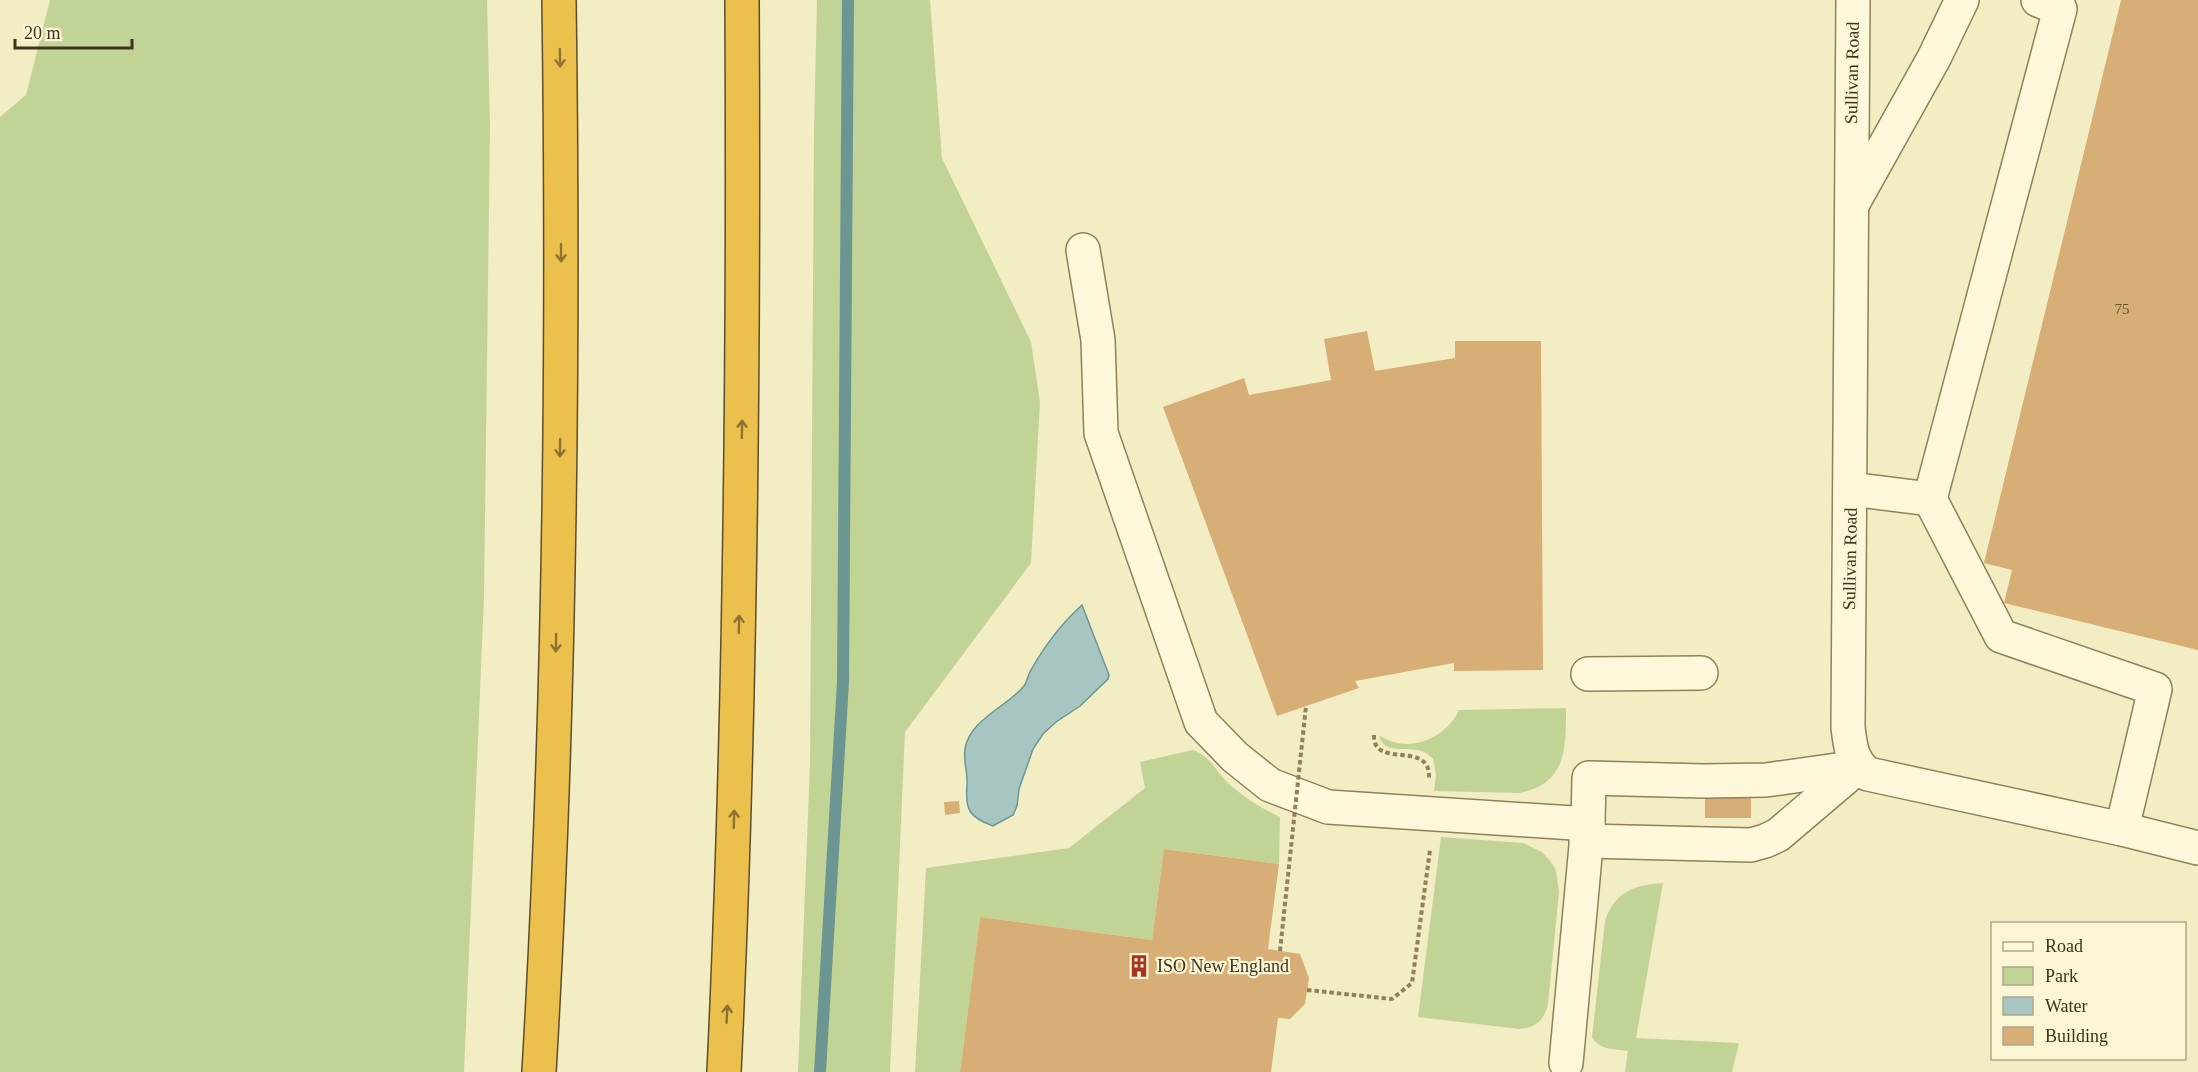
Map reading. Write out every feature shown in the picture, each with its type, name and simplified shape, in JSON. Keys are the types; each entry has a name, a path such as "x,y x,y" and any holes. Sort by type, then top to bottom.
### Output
{"highway":[{"path":"539,1072 551,822 559,492 561,162 559,0"},
{"path":"724,1072 740,623 744,280 742,0"}],"street":[{"name":"Sullivan Road","path":"1853,0 1848,727 1850,748 1858,767"},
{"path":"1851,207 1934,58 1962,0"},
{"path":"2038,0 2060,9 1930,499 2001,636 2155,689 2122,829"},
{"path":"1083,250 1098,340 1101,433 1201,722 1235,757 1270,785 1328,807 1751,845 1778,835 1858,767"},
{"path":"1851,489 1930,499"},
{"path":"1588,674 1701,673"},
{"path":"1566,1063 1587,832 1589,778 1766,780 1858,767 1869,774 2122,829 2198,848"}],"path":[{"path":"1280,951 1306,706"},
{"path":"1374,735 1376,744 1384,752 1418,758 1426,762 1430,770 1429,781"},
{"path":"1307,990 1392,999 1412,983 1430,847"}],"green space":[{"path":"50,0 487,0 490,126 484,597 464,1072 0,1072 0,117 26,95"},
{"path":"817,0 930,0 942,158 1031,342 1040,402 1031,563 905,732 890,1072 798,1072 810,763 814,128"},
{"path":"1566,708 1564,750 1555,773 1547,782 1519,793 1434,791 1436,775 1433,759 1421,751 1386,746 1379,735 1401,744 1413,744 1425,741 1445,729 1459,710"},
{"path":"1193,750 1208,759 1239,793 1280,817 1279,864 1164,849 1152,940 980,917 960,1072 915,1072 926,868 1069,848 1145,788 1140,762"},
{"path":"1441,837 1523,843 1542,852 1556,870 1559,892 1548,1004 1538,1023 1530,1027 1519,1029 1418,1017"},
{"path":"1663,883 1636,1038 1739,1043 1732,1072 1625,1072 1628,1051 1603,1047 1592,1037 1605,921 1609,911 1626,892 1634,888"}],"water":[{"path":"1082,605 1109,675 1108,679 1080,706 1043,734 1033,749 1013,815 993,826 985,823 974,816 968,807 965,749 968,739 981,722 1024,686 1031,670 1048,644"}],"building":[{"path":"2121,0 2198,0 2198,650 2004,603 2012,570 1984,563"},
{"path":"1367,331 1375,371 1455,358 1455,341 1541,341 1543,670 1454,671 1454,663 1355,681 1359,688 1277,716 1163,407 1244,378 1249,395 1331,380 1324,339"},
{"path":"1705,790 1751,790 1751,818 1705,818"},
{"path":"959,801 960,813 945,815 944,802"},
{"name":"ISO New England","path":"1164,849 1279,864 1268,949 1300,954 1309,978 1305,1004 1290,1019 1278,1018 1271,1072 960,1072 980,917 1152,940"}],"waterway":[{"path":"820,1072 843,682 848,0"}],"place":[{"name":"ISO New England","path":"1139,966"}]}
